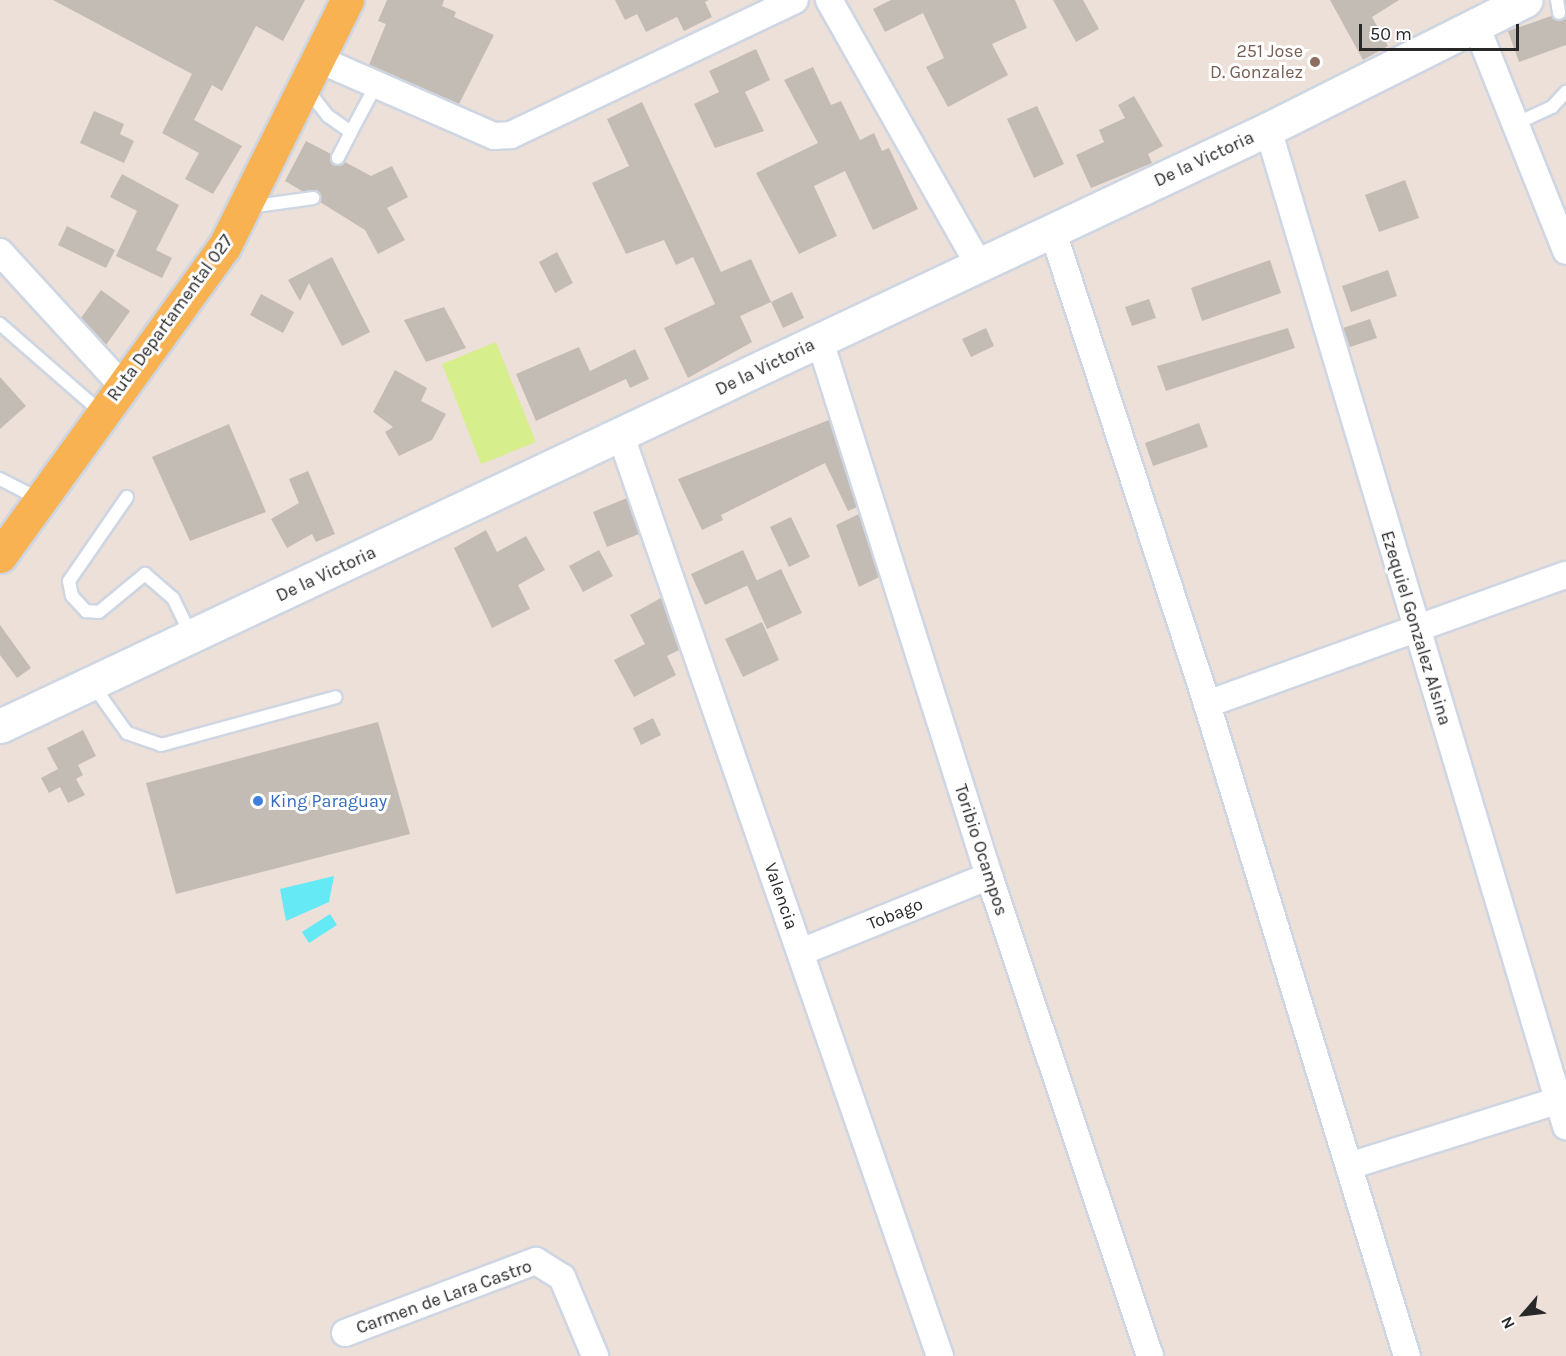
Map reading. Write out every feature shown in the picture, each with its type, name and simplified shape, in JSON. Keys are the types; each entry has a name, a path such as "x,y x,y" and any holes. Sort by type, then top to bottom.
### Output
{"main road":[{"name":"Ruta Departamental 027","path":"0,556 224,247 313,74 347,0"},
{"name":"De la Victoria","path":"0,726 621,436 1052,229 1268,129 1477,28 1526,0"}],"street":[{"path":"313,74 376,85 494,136 511,135 795,0"},
{"path":"829,0 979,265"},
{"path":"1477,28 1566,251"},
{"name":"Ezequiel Gonzalez Alsina","path":"1268,129 1416,629 1562,1099 1566,1126"},
{"path":"1052,229 1207,704 1407,1356"},
{"path":"0,252 122,385"},
{"name":"Toribio Ocampos","path":"820,341 989,876 1149,1356"},
{"name":"Valencia","path":"621,436 940,1356"},
{"path":"1207,704 1566,575"},
{"name":"Tobago","path":"801,952 989,876"},
{"path":"1349,1166 1562,1099"},
{"name":"Carmen de Lara Castro","path":"345,1333 536,1261 562,1277 595,1356"}],"lane":[{"path":"1557,0 1559,13"},
{"path":"313,74 328,116 351,132"},
{"path":"338,158 376,85"},
{"path":"1515,124 1552,107 1566,92"},
{"path":"245,207 313,198"},
{"path":"0,324 102,413"},
{"path":"0,479 40,500"},
{"path":"127,497 69,581 72,596 86,610 99,612 146,574 173,598 191,637"},
{"path":"91,683 128,733 162,745 336,697"}],"green space":[{"path":"496,342 536,442 481,464 442,364"}],"water":[{"path":"334,876 329,902 286,921 280,889"},
{"path":"330,914 337,925 309,943 302,932"}],"building":[{"path":"53,0 305,0 283,41 256,26 222,91 212,85 194,120 242,146 213,194 185,179 199,153 162,133 192,74"},
{"path":"387,0 444,0 442,6 456,12 454,17 494,35 459,104 369,65 386,24 378,21"},
{"path":"615,0 709,0 705,2 712,17 684,31 677,17 646,32 637,14 625,20"},
{"path":"891,0 1015,0 1027,28 992,44 1008,75 948,107 926,67 944,58 923,13 885,32 873,9"},
{"path":"1053,0 1083,0 1099,29 1076,42"},
{"path":"1330,0 1399,0 1372,17 1388,46 1363,60"},
{"path":"1551,16 1560,21 1566,17 1566,45 1519,62 1508,31"},
{"path":"756,49 770,80 745,92 764,131 715,148 694,104 719,92 709,71"},
{"path":"813,67 831,105 841,101 860,140 874,133 882,151 889,148 918,209 873,230 845,171 814,186 837,236 799,254 756,173 818,143 784,80"},
{"path":"1134,96 1163,146 1148,154 1152,163 1091,188 1076,155 1104,142 1099,130 1125,118 1118,105"},
{"path":"642,102 721,272 751,259 771,302 740,316 752,342 688,378 664,328 715,304 693,257 676,265 664,240 626,254 592,183 629,166 607,119"},
{"path":"1037,106 1064,164 1034,178 1007,119"},
{"path":"94,111 124,124 120,134 134,141 124,163 80,143"},
{"path":"306,141 331,154 335,166 345,162 371,176 392,166 408,197 387,208 405,240 378,254 365,230 320,202 319,193 302,191 285,181"},
{"path":"122,174 179,205 156,250 172,258 162,278 116,256 137,211 110,197"},
{"path":"1405,180 1419,218 1379,232 1365,195"},
{"path":"67,226 115,250 106,268 58,245"},
{"path":"557,252 573,283 555,293 539,262"},
{"path":"332,257 370,332 342,346 309,283 300,301 288,280"},
{"path":"1270,260 1281,293 1202,321 1191,288"},
{"path":"1388,270 1397,296 1351,312 1342,286"},
{"path":"101,290 130,311 106,345 81,318"},
{"path":"792,292 804,318 783,328 771,302"},
{"path":"261,294 294,312 283,333 250,315"},
{"path":"1149,299 1156,318 1132,326 1125,307"},
{"path":"444,307 466,348 426,362 404,320"},
{"path":"1370,319 1377,338 1350,347 1343,328"},
{"path":"986,328 994,346 971,357 962,339"},
{"path":"1288,328 1295,348 1166,391 1157,366"},
{"path":"579,347 590,371 635,349 649,379 630,388 626,379 536,421 516,374"},
{"path":"395,370 427,388 421,401 446,414 432,440 399,456 385,432 393,427 373,412"},
{"path":"0,377 26,406 0,429"},
{"path":"829,420 857,507 848,511 825,463 721,515 723,520 702,530 678,479"},
{"path":"1199,423 1208,447 1153,466 1145,443"},
{"path":"229,424 266,512 190,541 152,457"},
{"path":"308,471 335,534 316,542 312,534 287,548 271,519 299,503 289,479"},
{"path":"627,498 639,534 607,547 593,512"},
{"path":"859,514 879,577 859,587 836,525"},
{"path":"791,517 810,557 789,567 770,527"},
{"path":"486,530 497,552 526,536 545,570 518,585 530,609 492,628 454,548"},
{"path":"599,550 613,576 583,592 569,566"},
{"path":"743,550 757,581 705,605 691,574"},
{"path":"781,569 802,613 767,629 747,585"},
{"path":"661,598 679,650 667,656 676,675 634,697 614,660 645,644 630,615"},
{"path":"762,622 779,660 743,677 725,639"},
{"path":"0,625 31,668 17,678 0,655"},
{"path":"653,718 661,735 641,745 633,728"},
{"path":"378,722 410,834 176,894 146,783"},
{"path":"83,730 96,756 78,765 83,775 76,779 85,795 68,803 60,787 49,793 41,778 58,769 47,748"}],"place":[{"name":"251 Jose D. Gonzalez","path":"1315,62"},
{"name":"King Paraguay","path":"258,801"}]}
